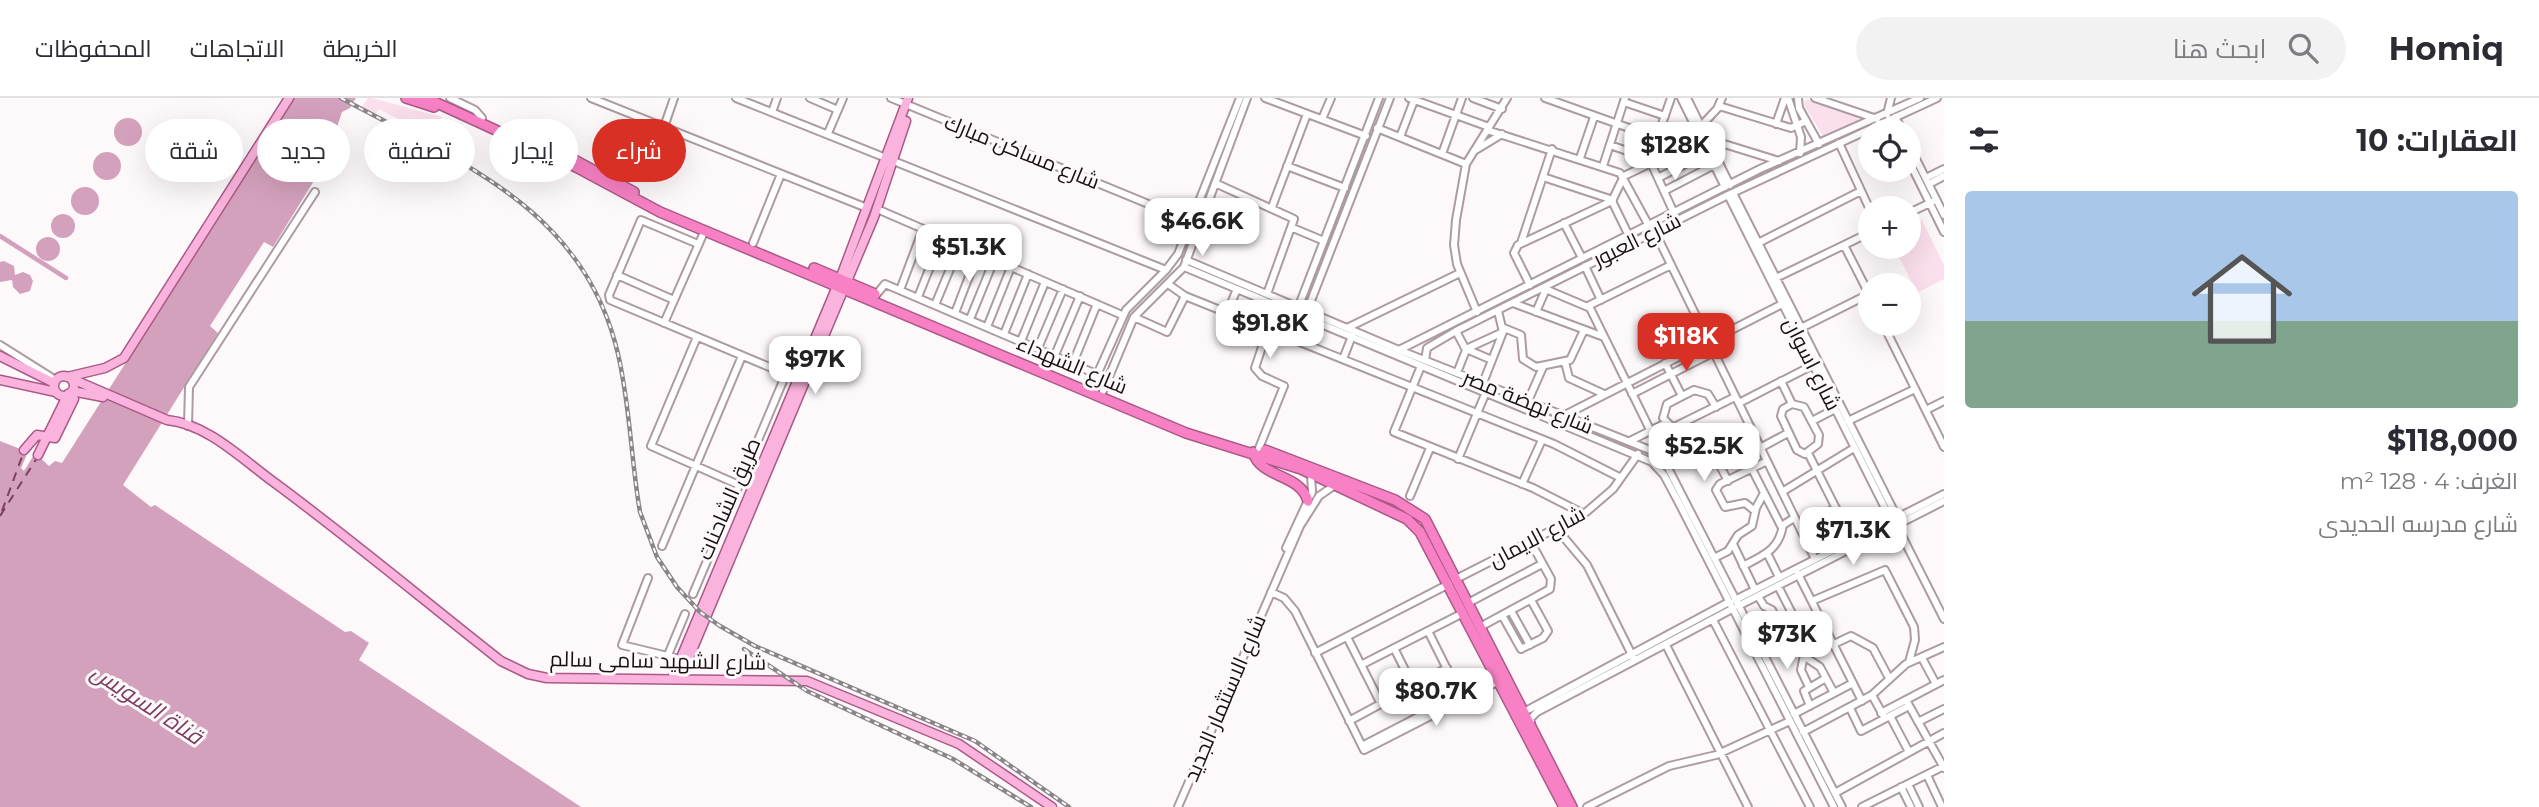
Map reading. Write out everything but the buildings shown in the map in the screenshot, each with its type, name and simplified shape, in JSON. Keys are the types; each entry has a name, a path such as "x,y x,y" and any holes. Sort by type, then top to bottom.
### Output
{"highway":[{"path":"406,98 489,128"},
{"name":"شارع الشهداء","path":"426,98 449,102 489,124"},
{"name":"شارع الشهداء","path":"439,98 579,162 665,208 753,243 842,284 876,295 1186,433 1256,450 1407,519 1420,532 1468,603 1531,726 1544,760"},
{"name":"شارع الشهداء","path":"578,170 650,207 1200,431 1412,508 1428,524 1464,613 1544,760 1564,807"},
{"path":"1256,450 1258,464 1300,485 1310,503"},
{"path":"1393,511 1397,508 1395,500"},
{"path":"1407,519 1406,513 1412,508"},
{"name":"شارع الشهداء","path":"1551,774 1572,807"}],"main road":[{"path":"0,380 55,385 68,377 105,368 124,358 289,98"},
{"name":"طريق الشاحنات","path":"676,679 842,284 874,205 910,102"},
{"name":"طريق الشاحنات","path":"795,396 798,379 842,284"},
{"path":"0,356 70,393 96,391"},
{"path":"38,455 70,393 68,377"},
{"name":"شارع الشهيد سامى سالم","path":"68,377 166,422 209,434 285,490 509,666 547,678 799,680 971,750 1052,807"},
{"path":"24,450 37,435 47,438"},
{"name":"طريق الشاحنات","path":"676,679 680,659 748,507"}],"street":[{"path":"591,98 644,119"},
{"path":"667,119 674,98"},
{"path":"772,112 778,98"},
{"path":"810,98 838,110"},
{"path":"828,134 843,98"},
{"name":"شارع مساكن مبارك","path":"891,98 910,102 1192,222"},
{"path":"1092,386 1122,315 1178,254 1216,169 1240,98"},
{"path":"1220,157 1247,98"},
{"path":"1265,98 1374,139"},
{"path":"1322,120 1331,98"},
{"path":"1298,307 1379,98"},
{"path":"1292,339 1305,313 1390,98"},
{"path":"1442,154 1462,98"},
{"path":"1474,98 1502,109"},
{"path":"1477,312 1460,273 1454,235 1466,164 1507,98"},
{"path":"1545,98 1657,138"},
{"path":"1650,162 1671,98"},
{"path":"1681,98 1728,186"},
{"path":"1701,126 1719,106 1722,98"},
{"path":"1776,124 1786,98"},
{"path":"1786,98 1802,142 1800,153"},
{"path":"1798,98 1806,121 1819,144"},
{"path":"1815,98 1877,119"},
{"path":"1890,117 1891,98"},
{"name":"شارع العبور","path":"1877,119 1890,117 1920,98"},
{"name":"شارع العبور","path":"1399,350 1498,311 1544,288 1629,236 1655,232 1890,117 1937,98"},
{"path":"742,99 1166,270"},
{"path":"1400,137 1413,99 1502,135 1603,166 1624,176 1649,226"},
{"path":"1603,166 1624,100 1665,116"},
{"path":"1689,100 1701,126 1708,152 1728,186"},
{"path":"1719,106 1776,124 1797,127 1806,121"},
{"path":"1272,207 1307,114"},
{"path":"1580,158 1594,117"},
{"path":"1369,125 1466,164"},
{"name":"شارع العبور","path":"1423,363 1427,348 1456,331 1477,312 1638,235 1649,226 1760,169 1858,127"},
{"path":"1472,152 1502,135"},
{"path":"686,136 781,174 874,205 1122,315"},
{"path":"1521,243 1613,200 1624,176 1704,139 1780,161 1779,165 1784,169"},
{"path":"1839,143 1863,196"},
{"path":"1610,145 1650,162 1674,213"},
{"path":"1530,285 1514,253 1521,243 1552,149"},
{"path":"1658,177 1708,152"},
{"path":"1664,191 1714,165"},
{"path":"1287,166 1345,188"},
{"path":"1103,391 1134,317 1168,285 1185,264 1215,183 1216,169"},
{"path":"1760,169 1765,172 1764,178"},
{"path":"1921,169 1944,232"},
{"path":"1927,181 1944,169"},
{"path":"753,243 781,174"},
{"path":"1927,181 1944,176"},
{"path":"1543,177 1613,200 1629,236"},
{"path":"1921,182 1944,215"},
{"path":"1215,183 1291,215 1294,219 1293,228 1267,294"},
{"path":"1758,243 1861,191"},
{"path":"188,426 189,387 315,192"},
{"name":"شارع اسوان","path":"1730,194 1776,278 1785,303 1801,328 1854,448 1896,523"},
{"name":"شارع اسوان","path":"1730,194 1848,421 1944,619"},
{"path":"1921,208 1933,202"},
{"path":"698,244 640,220 609,295 610,300 798,379"},
{"path":"1564,223 1601,300"},
{"path":"1293,228 1324,241"},
{"path":"900,290 923,229"},
{"path":"664,323 705,230"},
{"path":"1655,232 1815,559"},
{"path":"918,297 942,237"},
{"path":"1776,278 1858,238"},
{"path":"1844,244 1858,273"},
{"path":"935,305 960,245"},
{"path":"954,313 978,253"},
{"path":"970,319 994,260"},
{"name":"شارع نهضة مصر","path":"1185,264 1298,307 1352,336 1457,373 1651,449 1667,466 1682,503"},
{"path":"1588,306 1671,265"},
{"path":"987,327 1011,267"},
{"path":"1347,328 1460,273"},
{"path":"1004,334 1028,274"},
{"path":"617,275 674,300"},
{"name":"شارع نهضة مصر","path":"1214,276 1237,289 1347,328 1399,350 1486,392 1638,454 1660,469 1688,514 1792,718 1834,807"},
{"path":"1021,341 1045,282"},
{"path":"876,295 883,284 900,290 1108,379"},
{"path":"1168,285 1185,296 1542,439 1621,478"},
{"path":"1536,312 1544,288 1588,306 1667,466"},
{"path":"1038,348 1063,289"},
{"path":"1227,313 1237,289"},
{"path":"1145,290 1153,298"},
{"path":"1055,355 1080,296"},
{"path":"1134,317 1167,332 1173,326 1185,296"},
{"path":"1136,299 1144,307"},
{"path":"1801,328 1858,302"},
{"path":"1513,303 1604,337"},
{"path":"1563,416 1785,303"},
{"path":"1073,363 1097,304"},
{"path":"1483,383 1504,330 1498,311"},
{"path":"1256,450 1284,386 1267,379 1255,368 1255,359 1268,329"},
{"path":"1457,373 1466,349 1504,330 1523,337 1522,355 1527,364 1543,366 1565,362 1573,356 1584,330"},
{"path":"1456,331 1466,349 1492,360"},
{"path":"1343,359 1352,336"},
{"path":"1889,336 1944,447"},
{"path":"697,337 651,446 739,485"},
{"path":"0,345 55,385"},
{"path":"1632,394 1714,352"},
{"path":"662,546 743,356"},
{"path":"1565,362 1569,378 1604,394"},
{"path":"1423,363 1394,432 1522,484 1584,514"},
{"path":"1665,363 1682,396"},
{"path":"1672,428 1816,363"},
{"path":"1528,401 1543,366"},
{"path":"693,594 786,374"},
{"path":"1781,381 1792,404"},
{"path":"1848,421 1915,389"},
{"path":"1716,407 1703,390 1694,390 1665,406 1663,415 1666,423 1687,446 1700,466 1706,467 1718,462 1728,481"},
{"path":"1458,459 1486,392"},
{"path":"1926,410 1944,401"},
{"path":"1792,404 1804,407 1812,421 1819,440 1808,453 1798,452 1788,433 1780,414 1784,407 1792,404"},
{"path":"1812,421 1835,409"},
{"path":"1629,441 1666,423"},
{"path":"1760,447 1788,433"},
{"path":"1522,484 1542,439"},
{"path":"1663,456 1687,446"},
{"path":"1410,496 1430,448"},
{"path":"1782,492 1854,448"},
{"path":"1808,453 1852,540"},
{"name":"شارع الايمان","path":"1315,653 1584,514 1605,498 1638,454"},
{"path":"1755,511 1745,503 1730,508 1723,506 1716,490 1767,461"},
{"path":"1752,469 1782,528"},
{"name":"شارع الاستثمار الجديد","path":"1178,807 1272,583 1310,503 1313,488 1310,473"},
{"name":"شارع الاستثمار الجديد","path":"1310,503 1336,485"},
{"path":"1714,558 1733,544 1738,535 1752,526 1755,511 1764,493"},
{"path":"1756,593 1778,586 1815,559 1852,540 1896,523 1944,494"},
{"path":"1663,645 1756,593 1779,577 1797,572 1944,500"},
{"path":"1799,526 1836,508"},
{"name":"شارع نهضة مصر","path":"1688,514 1714,558 1734,604"},
{"path":"1743,566 1767,553 1778,543 1782,528 1794,518"},
{"path":"1556,528 1587,565 1634,658"},
{"path":"1733,544 1763,606 1772,611 1804,655 1819,665 1834,693"},
{"path":"1480,627 1552,586 1534,548"},
{"path":"1767,553 1779,577"},
{"path":"1468,603 1542,564"},
{"path":"1812,601 1881,570 1888,573 1915,631 1909,662"},
{"path":"1797,572 1862,701"},
{"path":"648,578 621,643 635,650 680,659"},
{"path":"1778,586 1800,629"},
{"path":"1271,590 1290,604 1363,748 1498,679"},
{"path":"1502,615 1521,649 1530,645 1545,637 1548,631 1531,600"},
{"path":"1524,712 1713,620 1734,604"},
{"path":"1772,611 1787,604"},
{"path":"1511,611 1530,645"},
{"path":"1361,665 1464,613"},
{"path":"668,655 685,614"},
{"path":"1776,641 1820,618"},
{"path":"1713,620 1810,807"},
{"path":"1428,631 1460,695"},
{"path":"1347,636 1381,704"},
{"path":"1834,644 1851,636 1870,645 1889,678"},
{"path":"1663,645 1748,807"},
{"path":"1803,732 1872,695 1909,662 1944,647"},
{"path":"1394,648 1413,686"},
{"path":"1804,655 1801,670 1809,687"},
{"path":"1531,726 1531,718 1537,712 1634,658"},
{"path":"1922,658 1936,684"},
{"path":"1349,720 1447,668"},
{"path":"1810,706 1803,693 1826,678"},
{"path":"1435,711 1460,695 1498,679"},
{"path":"1850,708 1861,731 1944,680"},
{"path":"1587,807 1669,766 1721,753 1792,718 1853,683"},
{"path":"1872,695 1909,752"},
{"path":"1863,807 1873,805 1943,767 1908,703"},
{"path":"1918,722 1944,709"},
{"name":"شارع نهضة مصر","path":"1792,718 1803,732 1842,807"},
{"path":"1835,793 1944,733"},
{"path":"1927,775 1942,807"},
{"path":"1904,786 1911,807"},
{"path":"1904,786 1919,807"}],"shaded area":[{"path":"368,98 372,98 442,117 398,119 379,109 375,114 362,107"},
{"path":"1806,99 1860,116 1856,124 1824,138 1804,105"},
{"path":"1921,221 1944,265 1944,279 1921,291 1921,273 1907,273 1900,259 1921,259"}],"water":[{"path":"294,98 356,98 350,108 342,112 340,119 281,119"},
{"path":"128,118 138,122 142,132 138,142 128,146 118,142 114,132 118,122"},
{"path":"107,152 117,156 121,166 117,176 107,180 97,176 93,166 97,156"},
{"name":"قناة السويس","path":"257,156 257,182 313,182 273,247 264,242 210,326 218,333 123,485 151,507 155,505 345,632 351,631 369,643 359,660 581,807 0,807 0,441 28,452 21,468 24,471 35,453 49,466 55,461 62,463"},
{"path":"85,187 95,191 99,201 95,211 85,215 75,211 71,201 75,191"},
{"path":"63,214 72,217 75,226 72,235 63,238 54,235 51,226 54,217"},
{"path":"48,237 57,240 60,249 57,258 48,261 39,258 36,249 39,240"},
{"path":"0,262 14,266 15,275 23,272 30,275 33,281 30,291 20,294 13,287 12,280 0,282"}],"waterway":[{"path":"0,236 66,278"}],"ferry route":[{"path":"2,511 23,454"},
{"path":"0,516 37,458"}],"railway":[{"path":"341,98 429,144 511,195 547,226 577,261 601,304 618,354 640,512 657,557 677,587 700,612 755,646 975,741 1069,807"},
{"path":"744,649 807,691 953,759 1031,807"}]}
